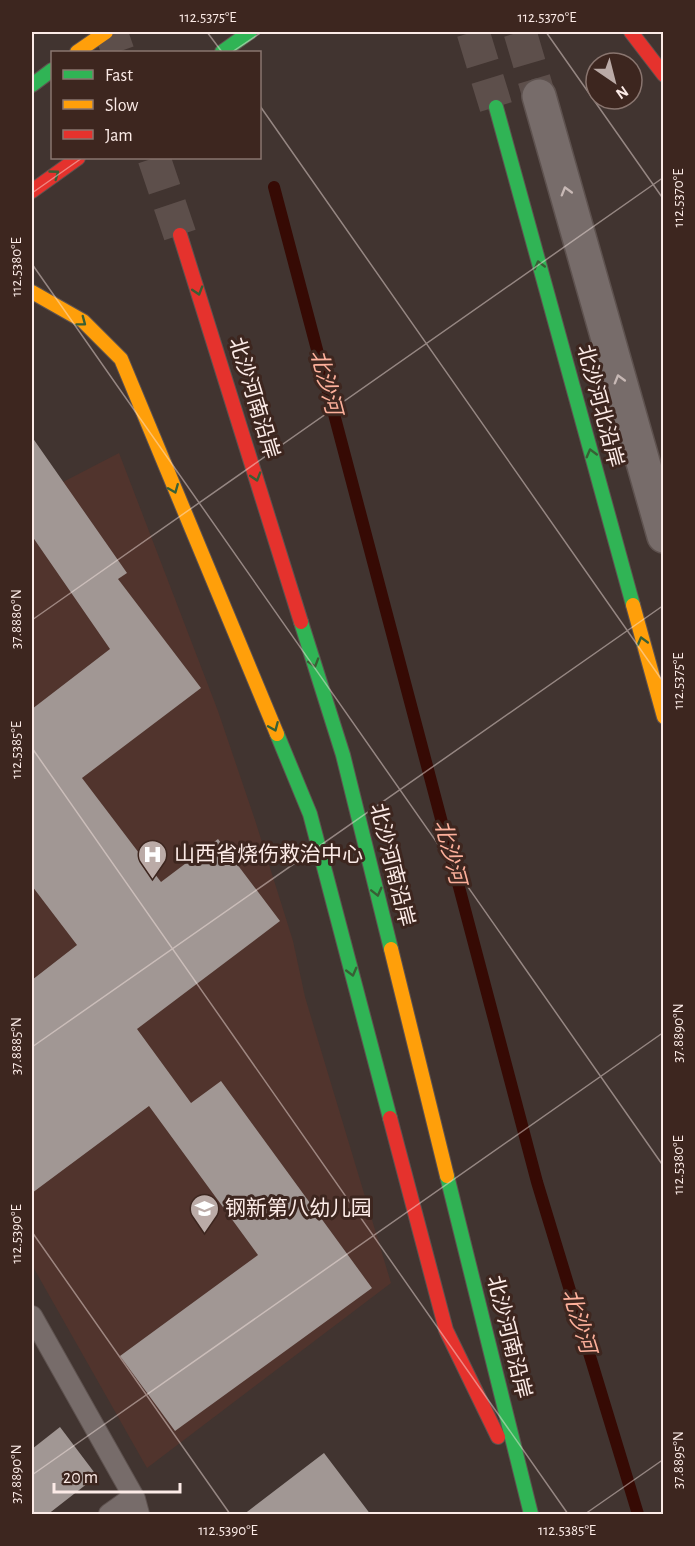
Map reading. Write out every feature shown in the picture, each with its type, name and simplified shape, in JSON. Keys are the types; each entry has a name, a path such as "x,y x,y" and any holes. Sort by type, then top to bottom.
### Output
{"street":[{"path":"77,51 105,32"},
{"path":"223,51 250,32"},
{"path":"631,32 663,75"},
{"path":"32,85 51,71"},
{"path":"539,96 663,536"},
{"name":"北沙河北沿岸","path":"496,107 663,717"},
{"path":"32,191 77,159"},
{"name":"北沙河南沿岸","path":"180,235 343,755 531,1515"},
{"path":"32,292 83,321 121,359 310,814 446,1330 526,1495"}],"lane":[{"path":"32,1316 136,1506 109,1515"}],"shaded area":[{"path":"119,453 218,711 255,820 293,941 305,997 391,1283 147,1468 32,1265 32,506 63,482"}],"building":[{"path":"32,437 127,573 118,579 201,688 82,778 161,882 218,839 280,921 137,1029 191,1103 221,1081 372,1288 175,1431 120,1356 258,1255 149,1106 32,1193 32,980 77,945 32,886 32,709 110,649 32,536"},
{"path":"60,1427 97,1476 47,1515 32,1515 32,1449"},
{"path":"324,1453 371,1515 243,1515"}],"waterway":[{"name":"北沙河","path":"274,187 537,1182 638,1514"}],"tunnel":[{"path":"111,32 118,51"},
{"path":"473,32 496,107"},
{"path":"520,32 539,96"},
{"path":"154,159 180,235"}],"traffic: fast":[{"path":"223,51 250,32"},
{"path":"32,85 51,71"},
{"path":"496,107 633,605"},
{"path":"301,622 343,755 391,949"},
{"path":"277,734 310,814 390,1118"},
{"path":"447,1176 531,1514"}],"traffic: slow":[{"path":"78,51 106,32"},
{"path":"32,292 83,321 121,359 277,734"},
{"path":"633,605 664,717"},
{"path":"391,949 447,1176"}],"traffic: jam":[{"path":"631,32 664,75"},
{"path":"32,191 77,159"},
{"path":"180,235 301,622"},
{"path":"390,1118 446,1330 498,1437"}],"place":[{"name":"山西省烧伤救治中心","path":"153,880"},
{"name":"钢新第八幼儿园","path":"204,1234"}]}
